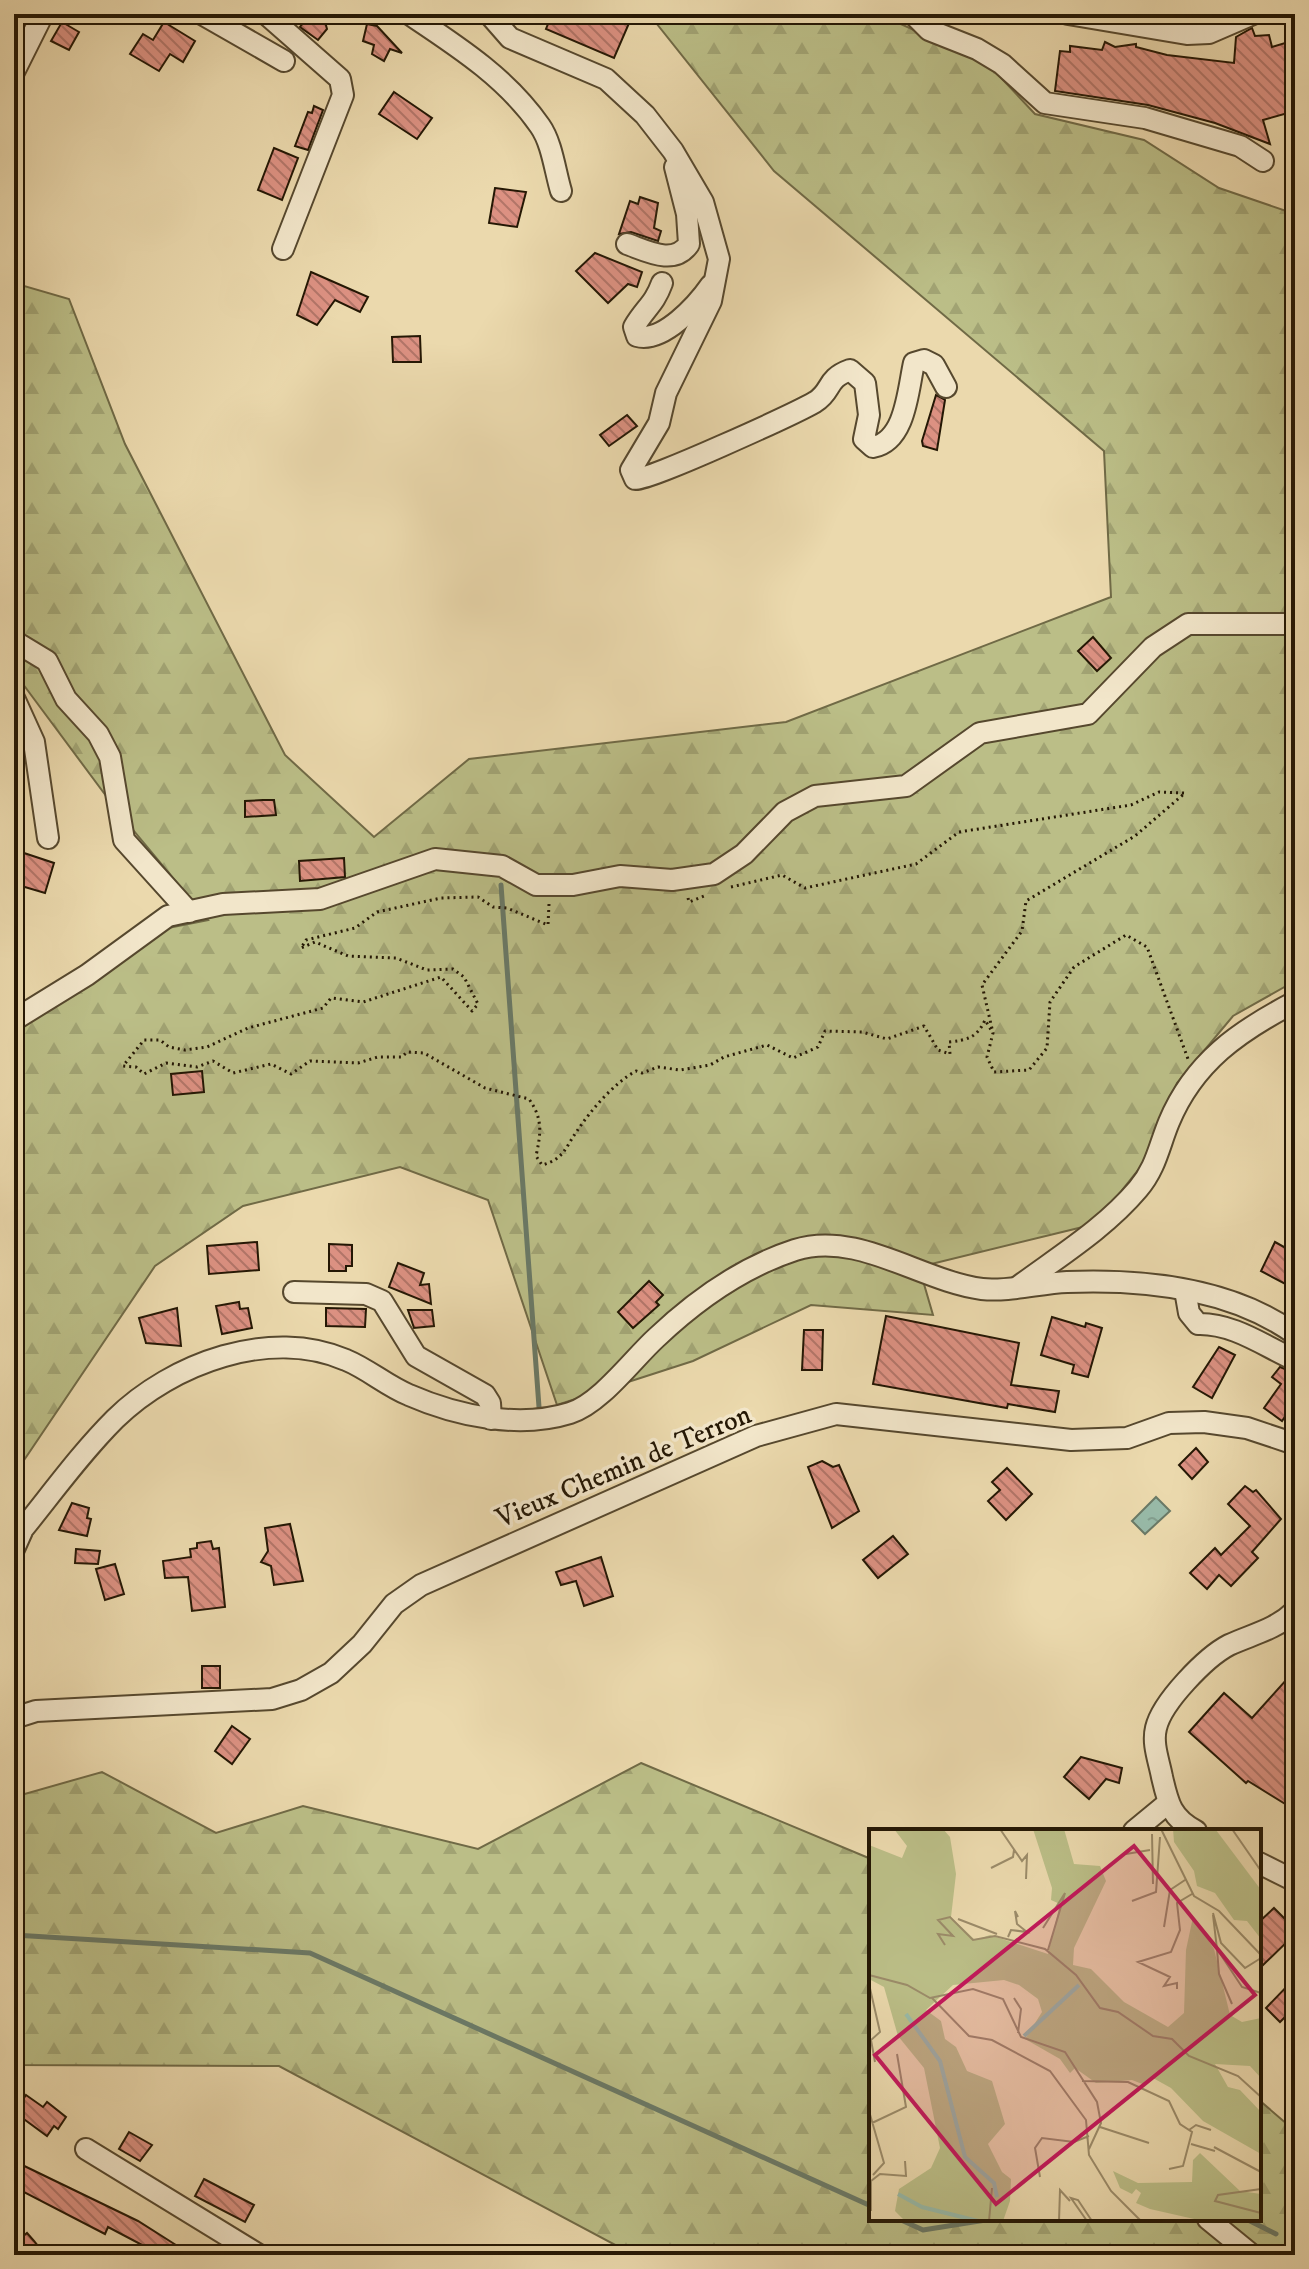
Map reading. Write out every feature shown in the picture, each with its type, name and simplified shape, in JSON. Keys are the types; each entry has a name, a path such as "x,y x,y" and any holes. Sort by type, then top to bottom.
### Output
{"street":[{"path":"14,72 43,14"},
{"path":"202,14 284,61"},
{"path":"266,14 340,79 343,95 283,249"},
{"path":"409,14 476,59 516,97 542,128 561,191"},
{"path":"489,14 510,38 606,79 645,115 673,151 703,202 719,259 711,301 666,393 659,423 631,470 635,479 658,475 819,400 831,378 850,370 865,383 869,415 863,432 867,444 873,447 891,436 900,422 914,363 924,360 934,365 946,387"},
{"path":"913,14 929,30 977,49 1002,64 1045,103 1159,122 1240,146 1263,161"},
{"path":"1068,14 1187,34 1209,33 1253,14"},
{"path":"627,244 664,256 677,255 689,244 687,214 673,151"},
{"path":"662,283 654,305 640,316 634,327 637,336 645,338 657,333 684,315 715,279"},
{"path":"14,1020 87,975 168,916 223,904 320,899 435,859 502,866 536,885 573,885 620,876 684,878 714,874 744,854 785,812 815,796 906,786 980,733 1088,714 1153,647 1188,624 1295,624"},
{"path":"14,641 47,661 66,699 98,734 110,757 124,840 189,912"},
{"path":"14,698 34,742 48,838"},
{"path":"1019,1286 1099,1229 1139,1187 1158,1160 1168,1124 1194,1078 1225,1044 1295,1002"},
{"path":"14,1549 23,1529 117,1417 166,1382 203,1364 250,1350 297,1345 346,1359 409,1395 491,1419 572,1413 612,1383 656,1338 705,1295 797,1249 838,1245 947,1283 986,1289 1070,1282 1185,1290 1227,1300 1295,1334"},
{"path":"1185,1290 1189,1313 1198,1324 1213,1323 1241,1333 1295,1360"},
{"path":"294,1292 366,1294 382,1301 416,1356 485,1395 490,1403 491,1419"},
{"name":"Vieux Chemin de Terron","path":"14,1718 36,1711 272,1699 301,1690 331,1673 362,1644 394,1604 421,1585 756,1436 836,1414 1071,1440 1127,1438 1169,1423 1204,1422 1247,1428 1295,1444"},
{"path":"1193,1829 1176,1818 1168,1803 1155,1745 1156,1727 1172,1697 1219,1652 1266,1632 1295,1611"},
{"path":"1136,1829 1168,1803"},
{"path":"1261,1864 1295,1881"},
{"path":"86,2149 259,2255"},
{"path":"1210,2221 1252,2255"}],"path":[{"path":"718,891 782,875 805,888 916,864 959,832 1131,805 1159,792 1185,793 1135,836 1026,901 1022,931 982,985 993,1033 987,1057 994,1072 1029,1070 1047,1048 1050,1002 1074,967 1126,935 1147,947 1194,1078"},
{"path":"684,878 689,902 704,896"},
{"path":"547,885 546,894 552,910 548,925 507,908 493,907 478,897 423,899 377,912 355,928 336,935 306,940 301,948 315,942 348,956 396,958 427,970 453,969 464,977 475,994 478,1004 472,1011 441,977 363,1002 331,998 323,1008 248,1028 207,1047 185,1050 169,1047 160,1040 144,1040 123,1066 136,1067 144,1074 166,1063 197,1067 213,1061 233,1073 271,1064 291,1074 310,1061 358,1063 378,1057 402,1057 407,1052 424,1053 485,1088 529,1099 539,1114 541,1132 536,1156 542,1165 556,1161 624,1077 636,1071 642,1073 658,1067 680,1070 710,1065 724,1057 767,1045 793,1058 818,1047 825,1031 862,1032 887,1039 924,1026 938,1050 950,1054 949,1042 965,1041 979,1033 985,1020 993,1033"}],"green space":[{"path":"649,14 841,14 890,19 988,64 1035,114 1144,140 1219,188 1295,214 1295,981 1233,1016 1177,1083 1146,1160 1095,1224 919,1267 933,1315 811,1305 693,1361 557,1405 488,1200 400,1167 243,1206 155,1266 14,1475 14,1028 168,928 208,920 118,812 14,672 14,283 69,299 125,444 285,755 374,837 469,759 786,722 1111,597 1104,451 774,171"},
{"path":"641,1763 869,1858 869,2221 1261,2221 1261,2102 1295,2131 1295,2255 634,2255 279,2066 14,2065 14,1797 102,1772 216,1833 303,1806 478,1849"}],"water":[{"path":"1156,1497 1170,1511 1145,1534 1132,1521"}],"building":[{"path":"310,14 323,14 327,29 318,40 300,27"},
{"path":"552,14 633,14 614,58 546,29"},
{"path":"62,22 79,32 69,50 51,41"},
{"path":"164,22 195,41 183,62 170,54 159,71 130,54 143,34 153,40"},
{"path":"367,24 377,26 402,53 390,49 384,61 372,54 374,45 363,41"},
{"path":"1252,28 1255,36 1269,35 1272,47 1295,40 1295,111 1263,120 1270,144 1215,123 1148,105 1055,91 1060,51 1070,52 1070,46 1102,50 1105,42 1115,47 1136,44 1136,47 1167,55 1234,63 1236,37"},
{"path":"394,92 432,118 417,139 379,114"},
{"path":"314,106 323,110 308,150 295,146 308,112 312,113"},
{"path":"274,148 298,158 282,200 258,190"},
{"path":"495,188 526,192 517,227 489,223"},
{"path":"640,197 658,203 654,228 661,231 658,241 631,232 619,234 630,201 638,204"},
{"path":"595,253 642,272 637,287 628,284 608,303 576,271"},
{"path":"311,272 368,297 360,312 335,300 317,325 297,315"},
{"path":"420,336 421,362 393,362 392,337"},
{"path":"936,395 945,400 937,450 923,446 922,441"},
{"path":"627,415 637,426 609,446 600,435"},
{"path":"1093,637 1111,658 1097,671 1078,651"},
{"path":"274,800 276,815 245,817 245,801"},
{"path":"21,852 54,863 45,893 18,885"},
{"path":"344,858 345,877 300,881 299,861"},
{"path":"202,1071 204,1092 173,1095 171,1074"},
{"path":"257,1242 259,1270 209,1274 207,1246"},
{"path":"1275,1242 1295,1253 1295,1289 1261,1271"},
{"path":"329,1244 352,1245 352,1266 346,1266 346,1271 329,1271"},
{"path":"398,1263 424,1273 420,1285 429,1284 431,1304 389,1287"},
{"path":"649,1281 663,1295 656,1302 659,1305 633,1328 618,1312"},
{"path":"239,1302 240,1309 248,1308 252,1328 222,1334 216,1306"},
{"path":"177,1308 181,1346 146,1343 139,1318"},
{"path":"326,1308 366,1309 365,1327 326,1326"},
{"path":"408,1310 432,1310 434,1326 414,1328"},
{"path":"886,1316 1019,1343 1011,1385 1059,1391 1055,1412 1008,1404 1007,1408 873,1384"},
{"path":"1052,1317 1085,1327 1086,1323 1102,1328 1088,1377 1072,1373 1074,1365 1041,1355"},
{"path":"804,1330 823,1330 822,1370 802,1370"},
{"path":"1219,1347 1235,1355 1212,1398 1193,1387"},
{"path":"1280,1367 1295,1373 1295,1402 1282,1421 1264,1408 1281,1384 1272,1377"},
{"path":"1196,1448 1208,1462 1192,1479 1179,1465"},
{"path":"822,1461 833,1467 839,1465 859,1511 832,1528 808,1467"},
{"path":"1007,1468 1032,1494 1006,1520 988,1501 1000,1490 992,1482"},
{"path":"1245,1486 1253,1492 1256,1490 1281,1519 1252,1552 1258,1558 1231,1586 1219,1575 1207,1589 1190,1573 1215,1548 1221,1555 1250,1526 1228,1504"},
{"path":"72,1503 89,1508 87,1518 91,1519 87,1536 59,1530"},
{"path":"290,1524 303,1581 274,1585 271,1566 261,1562 268,1551 265,1528"},
{"path":"893,1536 908,1554 878,1578 863,1560"},
{"path":"211,1541 213,1549 219,1548 225,1607 192,1611 188,1577 165,1578 163,1561 191,1557 190,1549 197,1548 197,1543"},
{"path":"76,1549 100,1551 98,1564 75,1563"},
{"path":"601,1557 613,1596 584,1606 576,1581 561,1585 556,1572"},
{"path":"115,1564 124,1594 105,1600 96,1569"},
{"path":"202,1666 220,1666 220,1688 202,1688"},
{"path":"1295,1670 1295,1810 1248,1781 1246,1783 1189,1732 1224,1693 1252,1718"},
{"path":"232,1726 250,1739 232,1764 215,1751"},
{"path":"1081,1757 1122,1768 1119,1783 1106,1779 1089,1799 1064,1777"},
{"path":"1274,1908 1292,1926 1286,1932 1291,1938 1261,1967 1261,1920"},
{"path":"1295,1978 1295,2007 1280,2022 1266,2008"},
{"path":"26,2095 43,2107 47,2102 66,2117 58,2129 54,2126 47,2136 21,2117 23,2113 17,2108"},
{"path":"129,2132 152,2145 140,2161 119,2149"},
{"path":"14,2161 138,2221 176,2245 171,2255 161,2255 108,2227 105,2234 14,2187"},
{"path":"204,2179 254,2205 245,2222 195,2196"},
{"path":"27,2233 45,2255 24,2255 15,2243"}],"waterway":[{"path":"501,885 539,1407"},
{"path":"14,1935 310,1953 869,2205"},
{"path":"903,2221 923,2230 979,2221"},
{"path":"1250,2221 1276,2234"}]}
